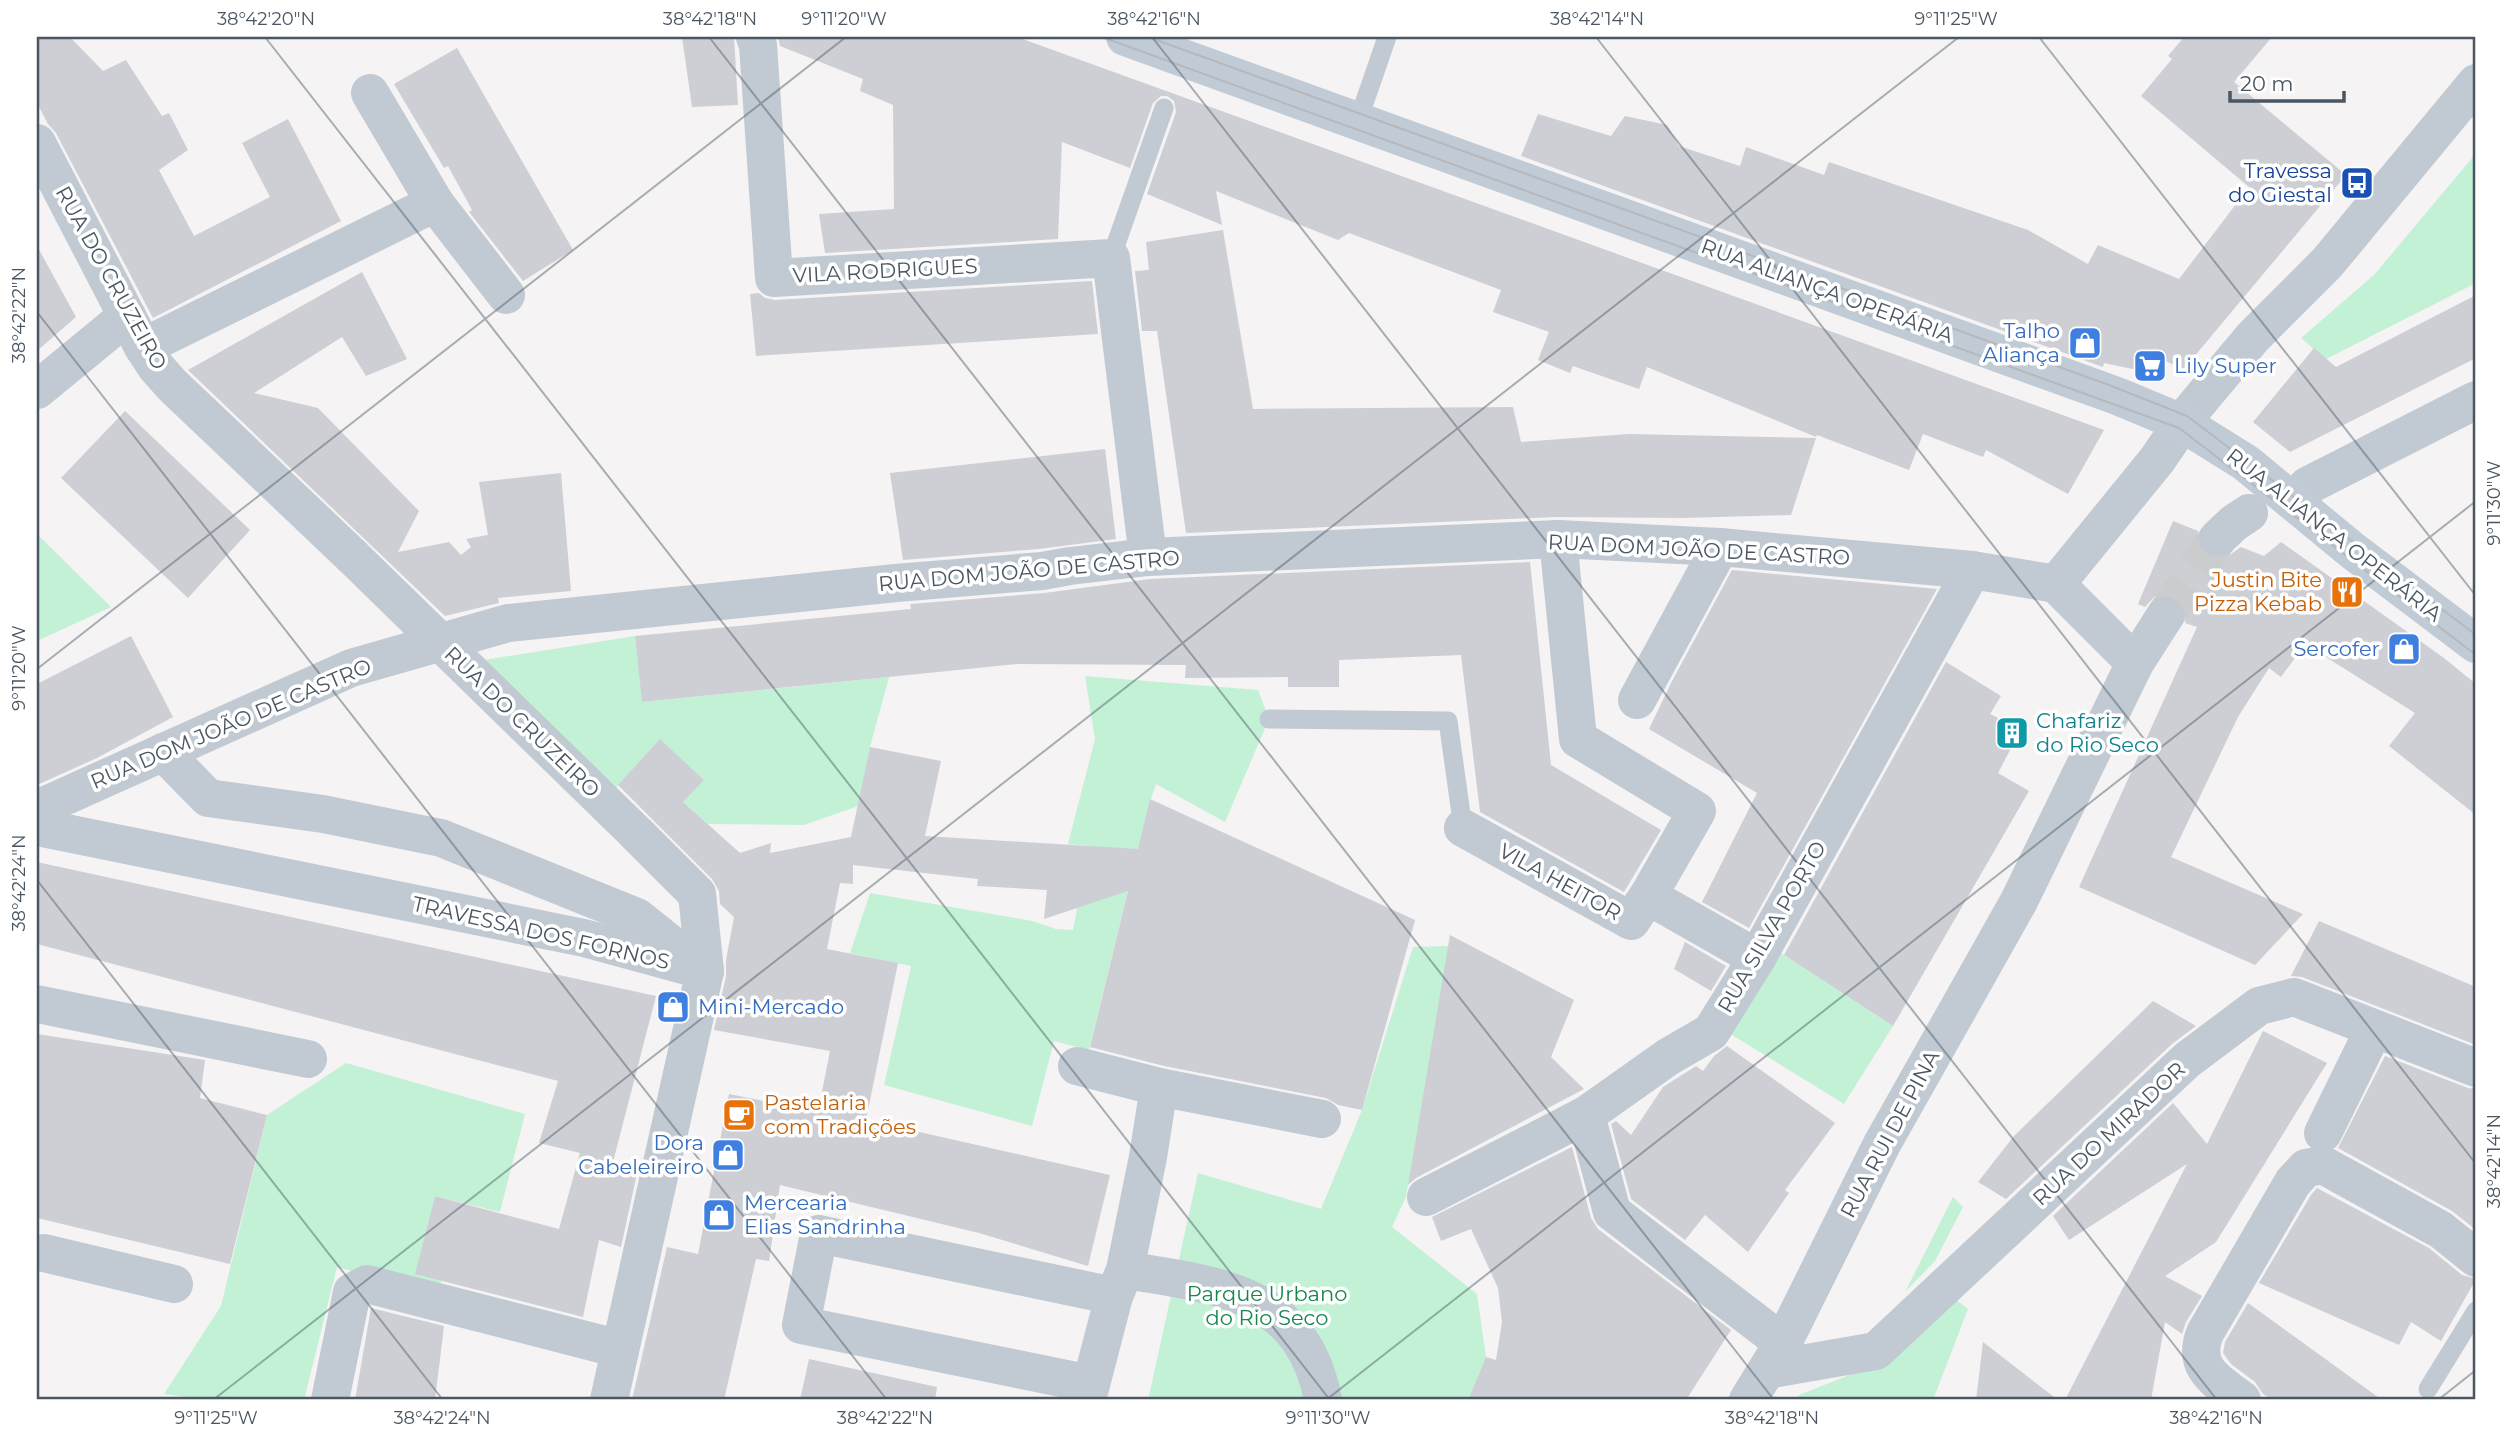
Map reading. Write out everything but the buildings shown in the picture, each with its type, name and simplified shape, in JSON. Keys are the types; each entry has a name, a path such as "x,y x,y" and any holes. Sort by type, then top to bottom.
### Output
{"street":[{"name":"VILA RODRIGUES","path":"755,37 758,45 774,278 1111,258"},
{"name":"RUA ALIANÇA OPERÁRIA","path":"1125,37 2117,396 2182,423 2246,463 2353,551 2476,644"},
{"path":"2135,663 2056,584 2253,337 2327,263 2476,83"},
{"path":"370,93 435,203 506,295"},
{"name":"RUA DO CRUZEIRO","path":"37,143 156,368 697,894 705,971 609,1400"},
{"path":"37,390 135,331 435,203"},
{"path":"1111,258 1148,557"},
{"path":"2308,486 2476,400"},
{"path":"2218,538 2249,513"},
{"path":"1558,540 1578,739 1697,811 1648,896"},
{"name":"RUA DOM JOÃO DE CASTRO","path":"37,809 351,668 508,623 896,583 1042,571 1148,557 1558,540 1720,547 1972,570 2056,584"},
{"path":"1637,700 1720,547"},
{"name":"RUA SILVA PORTO","path":"1426,1197 1586,1115 1668,1057 1712,1032 1757,958 1972,570"},
{"name":"RUA RUI DE PINA","path":"1766,1371 1882,1144 2019,901 2135,663 2165,616"},
{"name":"TRAVESSA DOS FORNOS","path":"163,752 208,798 323,814 441,838 637,917 705,971"},
{"name":"TRAVESSA DOS FORNOS","path":"37,827 584,938 705,971"},
{"name":"VILA HEITOR","path":"1463,828 1631,921 1648,896 1757,958"},
{"name":"RUA DO MIRADOR","path":"1766,1371 1876,1351 2187,1060 2259,1006 2294,997 2476,1068"},
{"path":"37,1004 308,1059"},
{"path":"2323,1133 2374,1029"},
{"path":"1077,1066 1159,1087 1322,1119"},
{"path":"1159,1087 1146,1169 1119,1283 1089,1392 801,1325 818,1234 1119,1283 1223,1288 1245,1296 1285,1323 1300,1340 1312,1361 1323,1400"},
{"path":"1586,1115 1612,1212 1766,1371"},
{"path":"2242,1400 2205,1369 2200,1360 2199,1346 2293,1182 2306,1168 2323,1165 2441,1230 2476,1258"},
{"path":"44,1253 174,1284"},
{"path":"330,1400 352,1292 367,1284 620,1349"}],"lane":[{"path":"1358,121 1387,37"},
{"path":"1111,258 1164,108"},
{"path":"1269,719 1448,720 1463,828"},
{"path":"2428,1389 2476,1311"}],"green space":[{"path":"2473,157 2476,160 2476,283 2326,359 2301,338 2374,275"},
{"path":"37,534 111,607 37,641"},
{"path":"635,636 643,702 889,677 870,747 858,806 804,825 708,824 683,802 703,779 660,740 612,792 484,660"},
{"path":"1085,676 1258,690 1269,719 1225,822 1156,784 1089,1050 1054,1041 1032,1126 884,1085 911,966 850,953 870,893 1073,930 1089,846 1068,844 1095,739"},
{"name":"Parque Urbano do Rio Seco","path":"1458,939 1437,1014 1406,1197 1392,1227 1477,1294 1486,1357 1468,1400 1148,1400 1198,1173 1321,1209 1362,1110 1413,947 1448,946"},
{"path":"1776,950 1893,1026 1844,1104 1729,1033"},
{"path":"346,1063 525,1114 500,1212 435,1196 420,1256 446,1263 438,1295 337,1267 304,1400 210,1400 164,1394 221,1306 267,1115"},
{"path":"1953,1197 1963,1207 1935,1261 1905,1292"},
{"path":"1954,1298 1968,1309 1933,1400 1797,1400 1799,1395 1877,1364"}],"tunnel":[{"path":"2165,616 2218,538"}],"tram line":[{"path":"1102,37 2179,428 2476,655"},
{"path":"1148,37 2109,385 2187,416 2476,635"}],"place":[{"name":"Travessa do Giestal","path":"2357,183"},
{"name":"Talho Aliança","path":"2085,343"},
{"name":"Lily Super","path":"2150,366"},
{"name":"Justin Bite Pizza Kebab","path":"2347,592"},
{"name":"Sercofer","path":"2404,649"},
{"name":"Chafariz do Rio Seco","path":"2012,733"},
{"name":"Mini-Mercado","path":"673,1007"},
{"name":"Pastelaria com Tradições","path":"739,1115"},
{"name":"Dora Cabeleireiro","path":"728,1155"},
{"name":"Mercearia Elias Sandrinha","path":"719,1215"}]}
